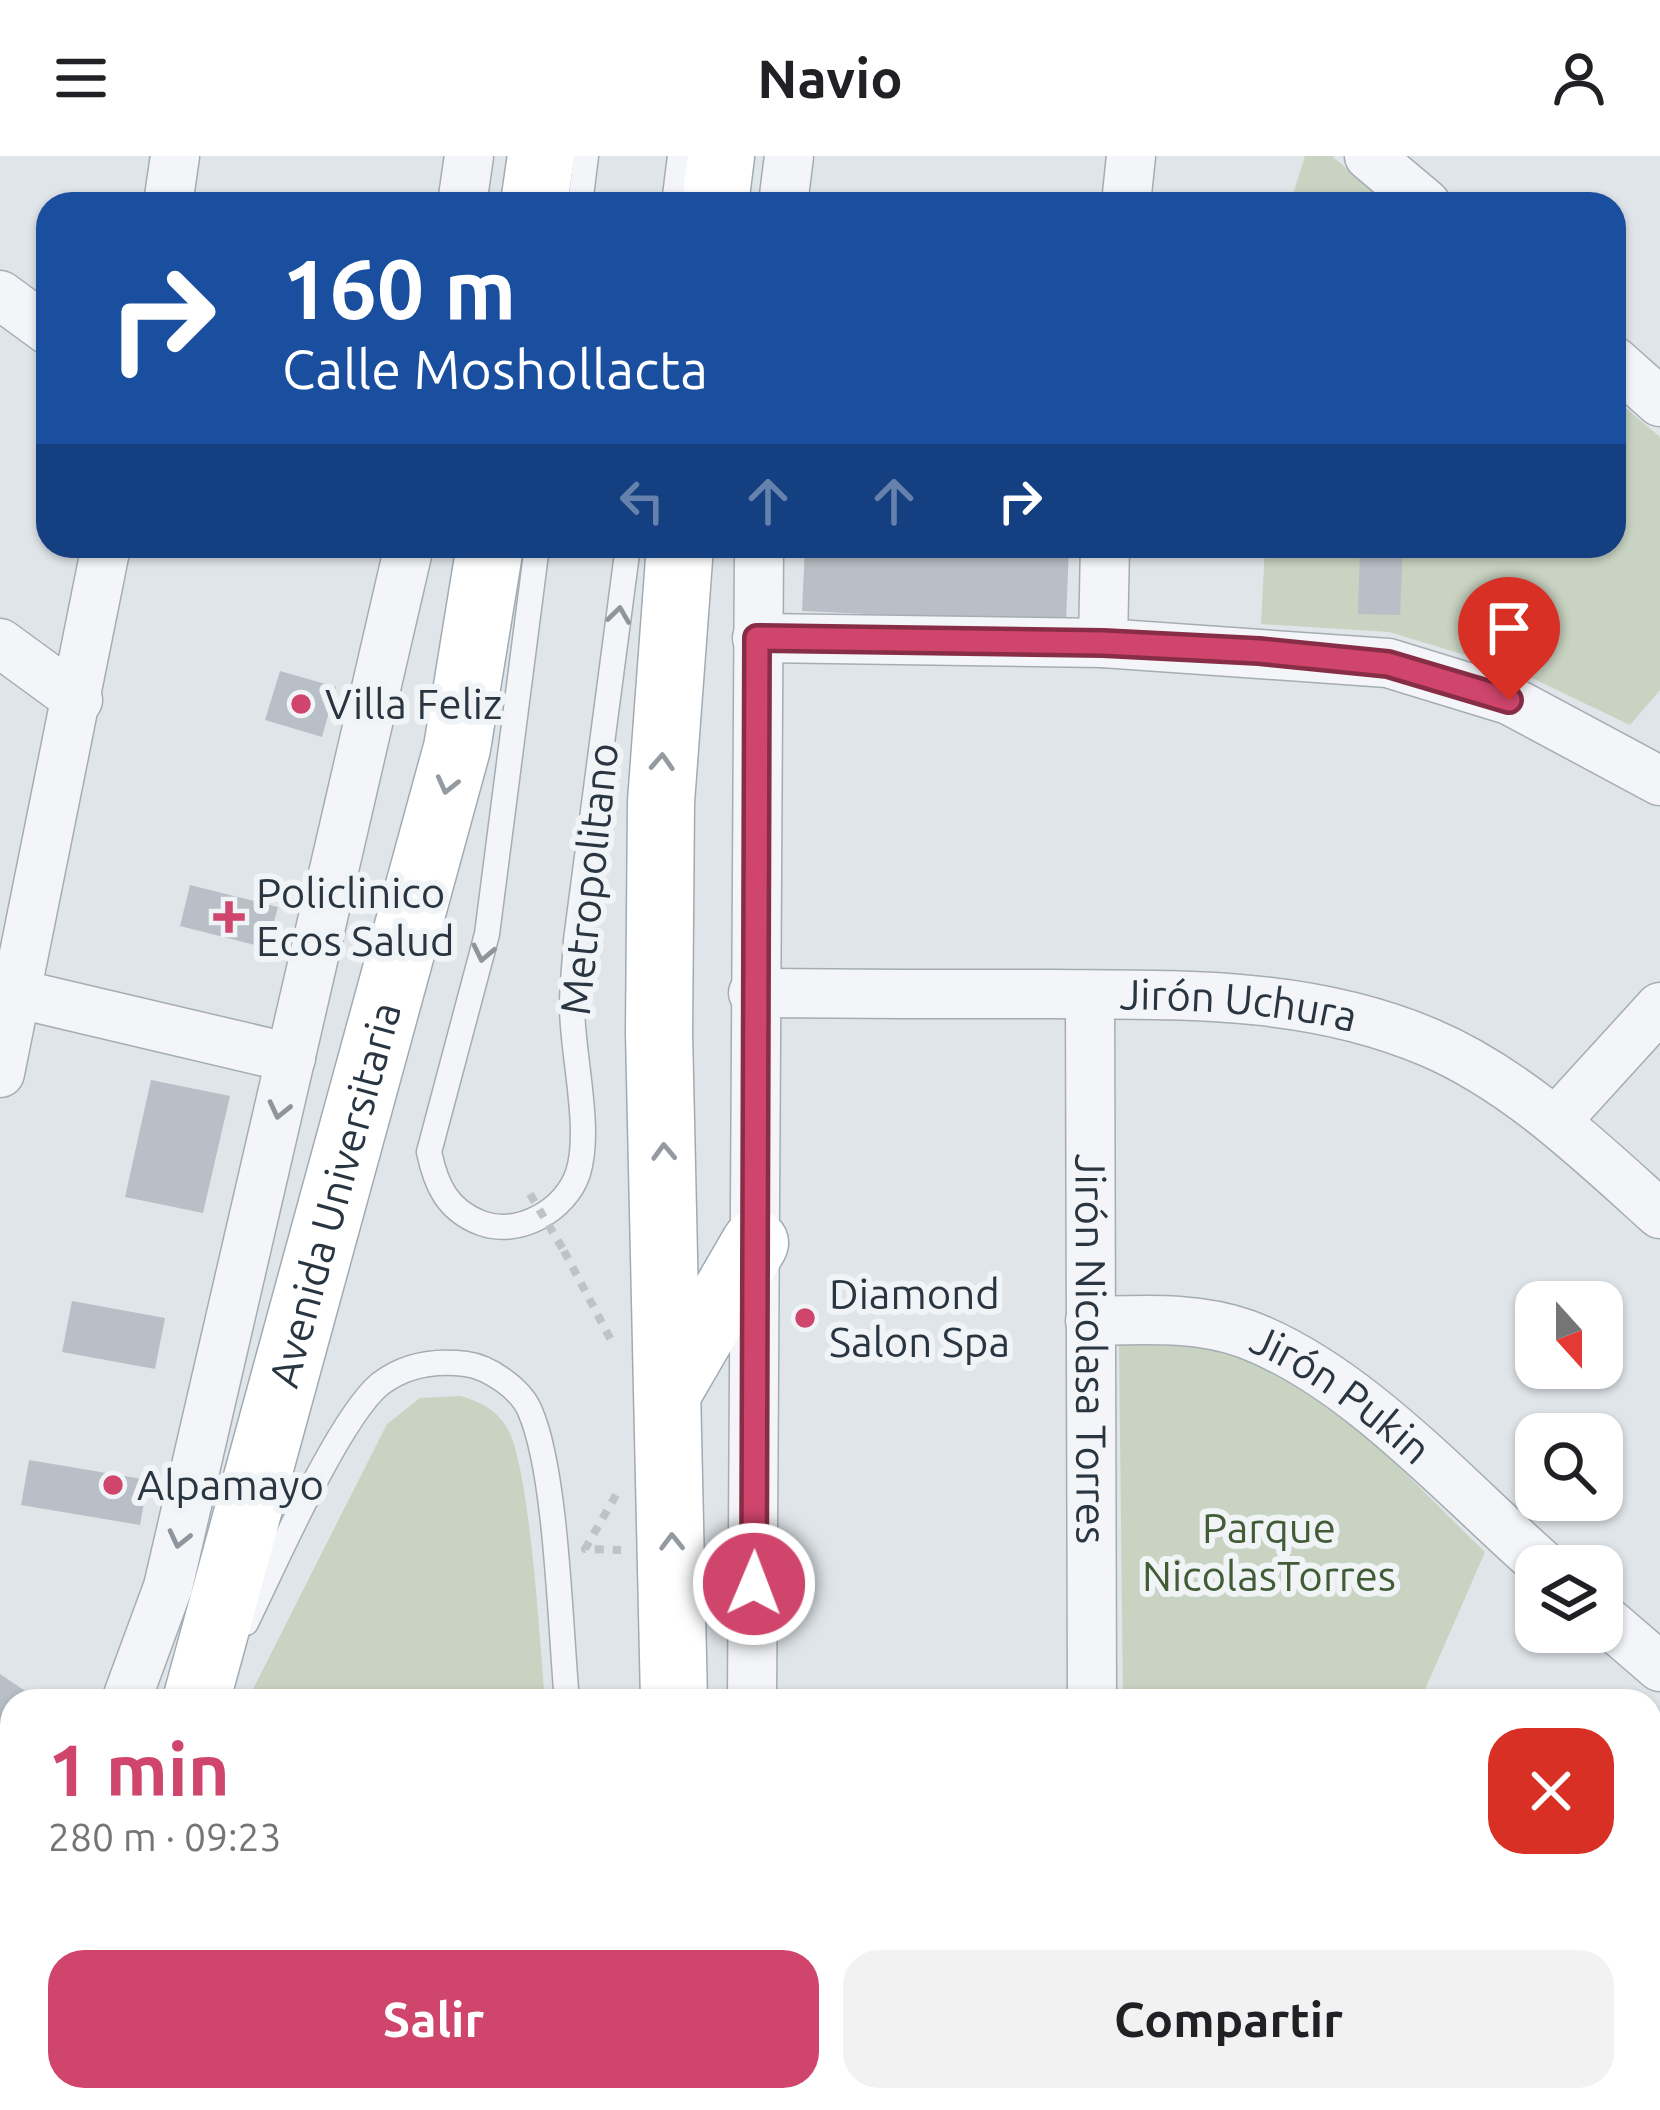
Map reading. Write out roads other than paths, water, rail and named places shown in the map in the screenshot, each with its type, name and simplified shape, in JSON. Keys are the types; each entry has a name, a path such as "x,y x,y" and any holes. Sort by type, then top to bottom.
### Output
{"main road":[{"path":"536,192 541,156"},
{"path":"718,192 722,156"},
{"name":"Avenida Universitaria","path":"200,1689 452,767 488,558"},
{"path":"673,1689 644,1373 659,1033 661,802 679,558"},
{"path":"644,1373 754,1243"}],"street":[{"path":"170,192 176,156"},
{"path":"464,192 469,156"},
{"path":"784,192 789,156"},
{"path":"1127,192 1131,156"},
{"path":"1369,156 1412,192"},
{"path":"0,295 36,321"},
{"path":"1626,372 1660,402"},
{"path":"0,1072 9,987 78,700 104,558"},
{"name":"Avenida Universitaria","path":"130,1689 168,1587 406,558"},
{"path":"752,1689 759,558"},
{"path":"1103,643 1105,558"},
{"path":"757,638 1103,643 1388,664 1509,700 1660,781"},
{"path":"0,643 78,700"},
{"path":"9,987 292,1058"},
{"name":"Jirón Uchura","path":"753,993 1270,999 1357,1016 1433,1043 1556,1121 1660,1214"},
{"name":"Jirón Nicolasa Torres","path":"1090,994 1092,1689"},
{"path":"1556,1121 1660,1007"},
{"name":"Jirón Pukin","path":"1090,1321 1185,1320 1246,1334 1300,1362 1356,1400 1520,1545"},
{"path":"1623,1635 1660,1667"}],"lane":[{"path":"582,192 586,156"},
{"path":"676,192 680,156"},
{"name":"Metropolitano","path":"535,558 487,934 429,1152 435,1182 450,1204 484,1224 518,1226 553,1211 578,1176 581,1151 572,1006 576,940 626,558"},
{"path":"205,1689 236,1642 308,1498 376,1387 403,1369 436,1361 474,1364 504,1380 530,1408 544,1471 566,1689"}],"place":[{"name":"Villa Feliz","path":"301,704"},
{"name":"Policlinico Ecos Salud","path":"229,917"},
{"name":"Diamond Salon Spa","path":"805,1318"},
{"name":"Alpamayo","path":"113,1485"}],"park label":[{"name":"Parque NicolasTorres","path":"1269,1552"}]}
